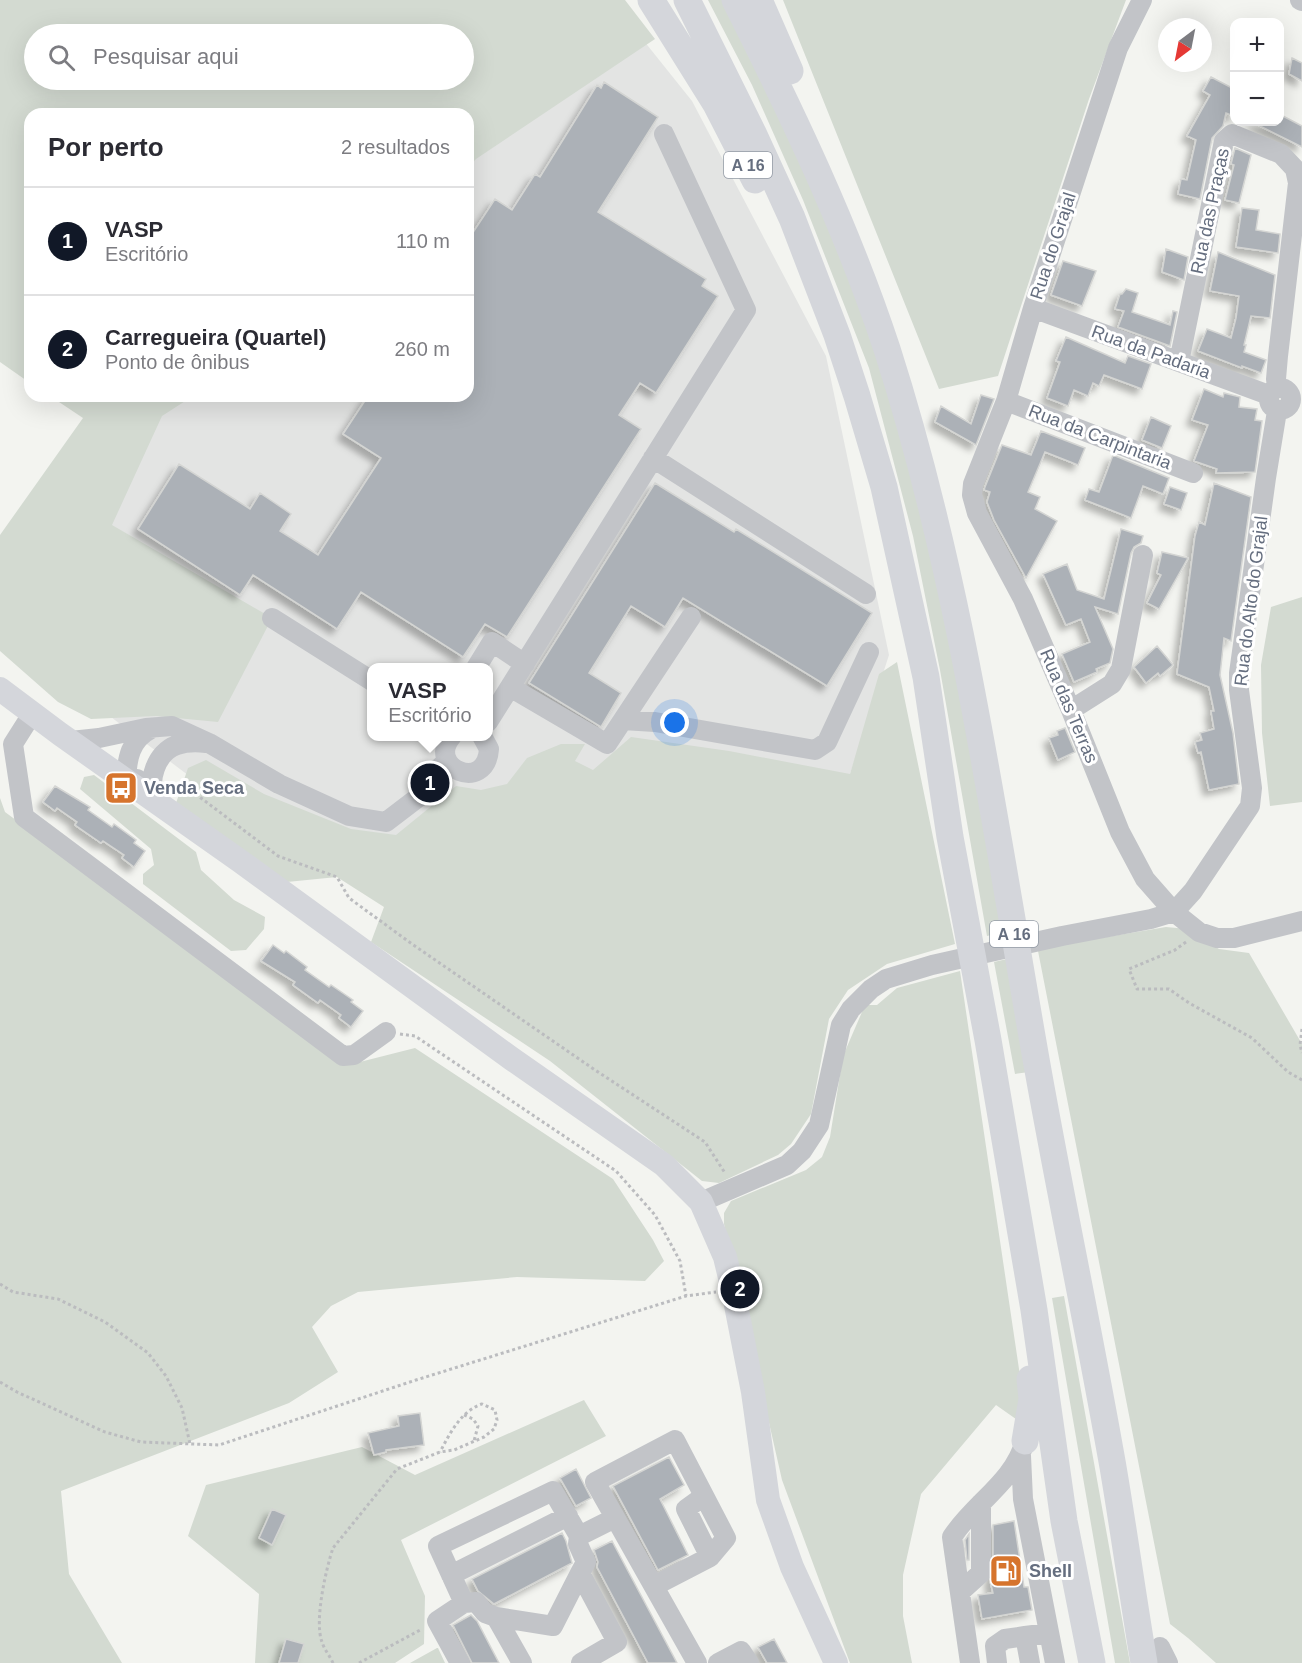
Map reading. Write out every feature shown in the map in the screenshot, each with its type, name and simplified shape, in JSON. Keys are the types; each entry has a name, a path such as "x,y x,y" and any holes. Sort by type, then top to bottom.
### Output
{"highway":[{"name":"A 16","path":"651,0 716,104 749,166 772,218 837,336"},
{"name":"A 16","path":"687,0 792,218 837,336 884,487 926,677 950,837 990,1051 1034,1310 1064,1521 1092,1663"},
{"name":"A 16","path":"735,0 768,64 838,217 888,352 938,528 965,660 1038,1070 1113,1466 1157,1658"},
{"name":"A 16","path":"759,0 813,124 838,217"},
{"path":"1023,1449 1032,1399 1026,1342 1034,1310"}],"main road":[{"path":"0,689 512,1059 664,1165 701,1202 725,1257 733,1290 753,1392 768,1500 792,1567 836,1663"}],"street":[{"name":"Rua do Grajal","path":"972,495 973,484 1006,401 1033,308 1118,48 1142,0"},
{"path":"493,715 746,310 664,134"},
{"name":"Rua das Praças","path":"1179,362 1224,141 1232,134 1281,154 1295,169"},
{"name":"Rua do Alto do Grajal","path":"1174,912 1193,891 1250,806 1252,788 1239,690 1239,673 1275,398 1298,183 1295,169"},
{"name":"Rua da Padaria","path":"1033,308 1275,398"},
{"name":"Rua da Carpintaria","path":"1006,401 1193,473"},
{"path":"653,458 866,594"},
{"name":"Rua das Terras","path":"972,495 977,513 1023,599 1120,832 1145,879 1174,912 1199,932"},
{"path":"1071,710 1112,684 1121,669 1143,555"},
{"path":"510,687 607,744 691,616"},
{"path":"272,618 367,678"},
{"path":"479,663 492,642 525,664"},
{"path":"622,720 655,722 814,750 827,742 869,652"},
{"path":"32,714 13,744 24,817 343,1056 354,1055 386,1032"},
{"path":"71,741 93,740 155,727 172,726 183,738 209,743 279,784 349,816 386,822 424,793 438,769 447,761"},
{"path":"155,727 140,736 133,744 128,759 126,780 137,779 155,769"},
{"path":"156,802 152,789 155,769 168,750 183,738"},
{"path":"449,741 446,747 447,761 452,768 466,773 480,769 488,757 489,749 485,741"},
{"path":"701,1202 787,1165 802,1150 819,1125 841,1024 851,1009 871,989 886,979 932,965 1151,919 1174,912"},
{"path":"1199,932 1217,938 1234,938 1302,921"},
{"path":"654,1586 710,1557 726,1538 675,1440 595,1482 697,1663"},
{"path":"970,1663 952,1537 962,1522 993,1492 1023,1449"},
{"path":"1023,1449 1023,1498 1055,1663"},
{"path":"460,1663 437,1621 464,1604 476,1602 485,1613 496,1617 552,1626 586,1562 578,1544 579,1536 554,1491 438,1546 464,1604"},
{"path":"960,1592 981,1573 981,1503"},
{"path":"451,1575 568,1516"},
{"path":"579,1536 615,1518"},
{"path":"580,1574 617,1642 581,1663"},
{"path":"496,1617 522,1663"},
{"path":"998,1663 995,1646 1005,1639 1049,1633"},
{"path":"1025,1636 1030,1663"},
{"path":"718,1663 741,1651 748,1663"}],"path":[{"path":"181,783 278,856 337,877 350,898 412,944 594,1070 705,1142 735,1187"},
{"path":"1199,932 1176,950 1128,969 1137,989 1169,989 1189,1003 1252,1038 1288,1072 1302,1080"},
{"path":"1302,1029 1300,1045 1302,1053"},
{"path":"386,1032 415,1036 616,1171 655,1215 680,1261 686,1296"},
{"path":"0,1284 13,1292 58,1299 105,1322 148,1353 166,1376 182,1408 190,1444"},
{"path":"0,1382 16,1392 105,1432 141,1442 219,1445 686,1296 733,1290"},
{"path":"333,1663 321,1641 320,1610 333,1548 396,1469 440,1452 454,1450 484,1437 494,1430 497,1420 495,1410 482,1404 472,1407 453,1428 440,1452"},
{"path":"464,1415 473,1419 478,1426 474,1442"},
{"path":"358,1663 437,1621"}],"shaded area":[{"path":"0,0 625,0 655,39 474,161 474,108 24,108 24,379 0,362"},
{"path":"708,0 723,0 823,212 882,365 923,513 1004,932 987,936 940,670 913,536 869,368 803,200 752,85"},
{"path":"783,0 1126,0 1089,99 998,376 939,389"},
{"path":"620,11 692,101 826,356 889,655 850,774 498,877 237,812 95,705 45,532 136,402 474,402 474,110"},
{"path":"59,402 184,402 162,416 112,525 272,618 218,722 156,716 91,719 58,702 0,651 0,535 83,418"},
{"path":"1302,597 1302,802 1270,806 1262,733 1261,665 1271,607"},
{"path":"897,662 955,944 887,964 848,990 829,1019 811,1114 791,1144 778,1155 719,1183 702,1181 550,1061 371,942 384,907 337,877 287,882 175,806 188,768 206,760 264,794 351,829 396,835 456,786 481,790 507,784 527,758 561,744 585,744 575,761 593,770 631,737 729,751 850,774 879,674"},
{"path":"94,775 196,852 201,870 234,900 265,917 264,929 246,950 231,951 143,884 143,874 154,865 151,849 80,789 84,777"},
{"path":"0,798 5,812 348,1065 415,1048 613,1179 664,1261 645,1281 517,1277 358,1292 331,1306 312,1327 338,1372 289,1403 61,1491 69,1574 122,1663 0,1663"},
{"path":"1166,927 1188,929 1219,949 1249,953 1302,1044 1302,1663 1216,1663 1170,1624 1038,951 1065,944"},
{"path":"1007,959 1029,1072 1015,1074 994,962"},
{"path":"960,971 1023,1396 1020,1422 996,1405 921,1494 903,1575 903,1616 912,1663 850,1663 782,1480 724,1224 724,1213 731,1201 806,1170 822,1157 830,1137 843,1056 865,1005 877,1005 897,988"},
{"path":"1064,1296 1130,1663 1115,1663 1052,1298"},
{"path":"584,1400 606,1436 401,1540 425,1596 424,1644 395,1663 255,1663 259,1594 188,1536 206,1485 362,1447 415,1475"},
{"path":"437,1648 445,1663 410,1663"}],"building":[{"path":"1292,58 1302,63 1302,81 1289,74"},
{"path":"1211,77 1230,87 1230,114 1226,113 1223,126 1212,138 1200,199 1178,194 1181,179 1187,180 1196,140 1187,136 1210,95 1203,91"},
{"path":"604,82 658,117 598,212 706,279 702,286 718,296 656,393 640,383 619,415 641,429 507,637 485,624 463,657 361,592 337,629 253,575 240,595 138,529 179,464 250,509 260,493 291,514 280,531 318,555 381,458 343,434 364,402 474,402 474,231 495,199 512,210 535,174 540,177 597,85 601,88"},
{"path":"1284,117 1302,126 1302,147 1260,126 1284,126"},
{"path":"1235,148 1251,155 1239,203 1225,200 1234,165 1231,164"},
{"path":"1242,208 1259,210 1256,230 1280,234 1278,253 1236,247"},
{"path":"1166,249 1188,257 1184,280 1162,272"},
{"path":"1218,252 1275,275 1270,318 1251,316 1244,345 1246,345 1244,352 1266,360 1261,373 1198,351 1207,329 1231,338 1236,318 1239,296 1210,291"},
{"path":"1063,261 1096,271 1082,306 1051,295"},
{"path":"1126,289 1138,293 1132,312 1170,325 1173,311 1177,312 1170,346 1118,327 1124,311 1115,309 1120,294"},
{"path":"1066,337 1125,363 1128,356 1151,364 1142,389 1104,375 1099,386 1093,383 1088,396 1074,390 1068,406 1047,398 1060,362 1056,361"},
{"path":"1204,389 1223,397 1224,393 1240,397 1239,407 1257,409 1255,420 1262,421 1255,472 1216,473 1217,469 1194,461 1208,425 1192,420"},
{"path":"981,395 994,399 976,445 935,422 941,406 971,424"},
{"path":"1151,417 1171,426 1162,448 1142,440"},
{"path":"1041,431 1085,448 1078,465 1045,452 1028,492 1040,497 1035,509 1057,521 1026,578 994,520 987,502 990,492 984,490 1002,445 1031,455"},
{"path":"1113,455 1169,478 1163,494 1143,486 1131,518 1085,500 1089,489 1099,492"},
{"path":"655,483 734,532 736,529 872,613 827,686 683,598 665,627 631,606 589,673 621,693 601,727 529,683"},
{"path":"1214,483 1251,497 1231,641 1224,638 1220,675 1233,733 1239,784 1209,790 1201,752 1198,753 1195,742 1202,740 1200,733 1214,729 1211,711 1214,711 1209,687 1177,674 1195,536 1199,522 1205,525"},
{"path":"1170,487 1187,493 1181,510 1164,504"},
{"path":"1121,529 1143,536 1141,543 1134,547 1131,553 1118,614 1095,607 1113,649 1110,663 1096,669 1097,672 1074,682 1062,654 1090,642 1081,619 1066,625 1043,574 1067,564 1077,590 1104,599"},
{"path":"1162,552 1188,558 1159,609 1147,603 1161,575 1157,573"},
{"path":"1157,646 1173,665 1160,676 1158,673 1146,683 1134,667"},
{"path":"1065,728 1075,752 1058,760 1049,738 1058,735 1057,731"},
{"path":"55,786 90,807 88,810 112,827 114,824 136,840 134,843 145,851 134,867 122,858 124,855 75,825 77,822 57,808 55,811 43,802"},
{"path":"273,945 284,953 286,951 307,967 305,970 329,987 331,985 353,1000 351,1002 363,1011 351,1027 339,1018 341,1015 320,1000 318,1003 293,985 295,982 261,961"},
{"path":"420,1413 424,1445 386,1450 386,1452 374,1455 368,1433 399,1426 398,1416"},
{"path":"669,1457 684,1485 660,1499 688,1555 658,1570 613,1486"},
{"path":"576,1469 591,1498 576,1506 560,1478"},
{"path":"272,1509 286,1515 272,1545 259,1538"},
{"path":"1014,1521 1024,1587 1028,1587 1032,1610 982,1619 978,1595 993,1593 990,1580 993,1573 993,1525"},
{"path":"562,1533 572,1563 494,1604 478,1591 472,1579"},
{"path":"969,1534 969,1560 967,1560 965,1540"},
{"path":"612,1541 677,1663 648,1663 597,1567 598,1562 594,1550"},
{"path":"471,1615 477,1621 499,1663 472,1663 453,1625"},
{"path":"286,1639 304,1644 298,1663 279,1663"},
{"path":"774,1639 787,1663 767,1663 758,1647"}],"place":[{"name":"VASP","path":"430,783"},
{"name":"Venda Seca","path":"121,788"},
{"name":"Carregueira (Quartel)","path":"740,1289"},
{"name":"Shell","path":"1006,1571"}]}
